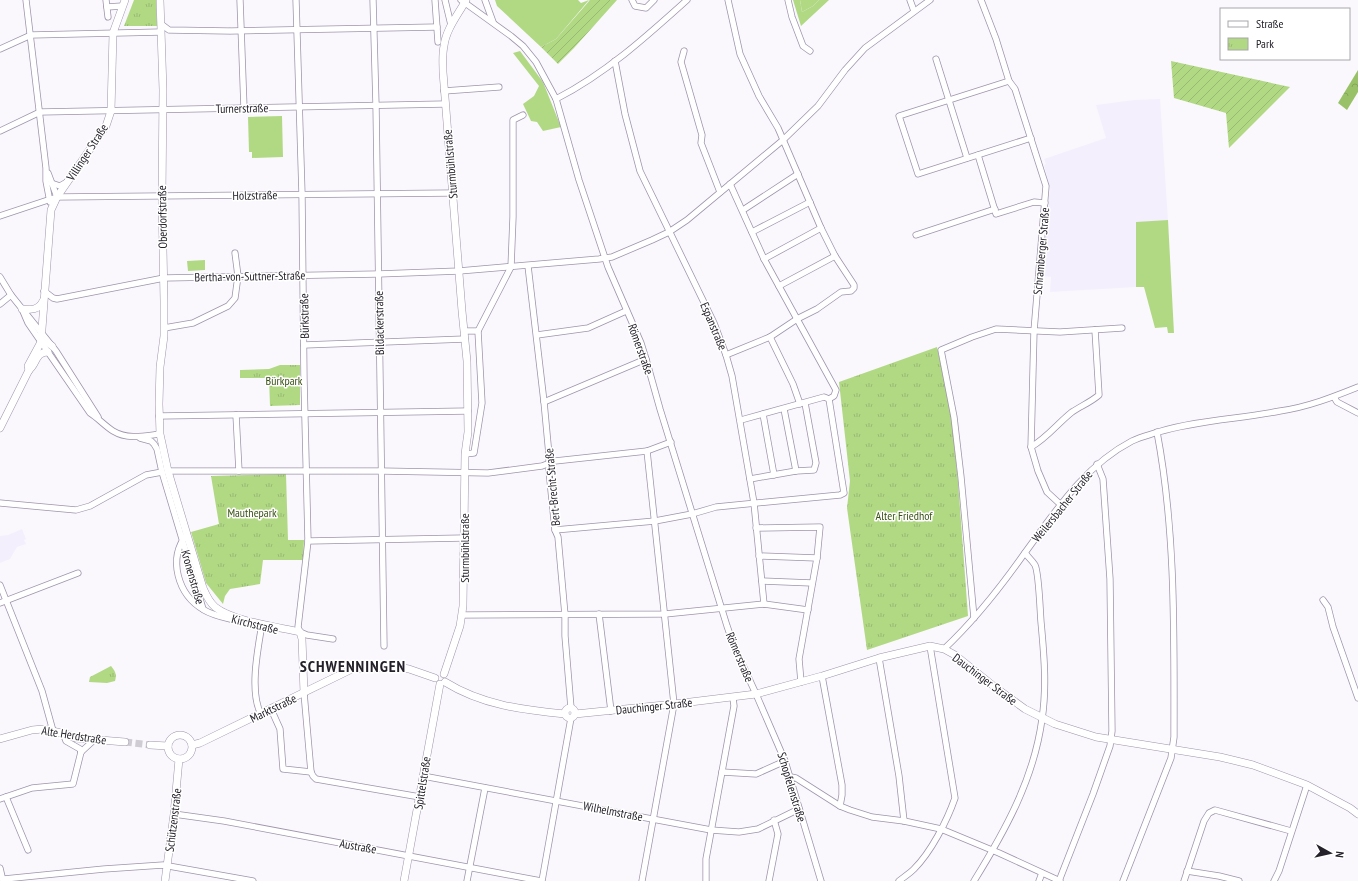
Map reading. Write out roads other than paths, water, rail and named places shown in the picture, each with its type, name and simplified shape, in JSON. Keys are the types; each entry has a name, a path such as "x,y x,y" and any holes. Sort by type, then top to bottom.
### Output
{"main road":[{"name":"Oberdorfstraße","path":"160,0 163,109 162,196 164,278 164,328 158,404 160,434"},
{"name":"Sturmbühlstraße","path":"444,674 462,615 464,592 465,454 468,432 468,411 467,360 443,72 444,46 451,25 464,1"},
{"name":"Villinger Straße","path":"40,338 53,198 69,181 106,126 111,111 113,33 124,3"},
{"path":"22,309 36,309 43,301"},
{"path":"0,428 28,370 28,366 40,338 48,343 50,349 37,356 32,367 28,370"},
{"name":"Kronenstraße","path":"160,434 165,472 187,534 203,588 211,603 215,607"},
{"name":"Kirchstraße","path":"215,607 233,616 262,625 301,634"},
{"path":"301,634 304,693"},
{"name":"Dauchinger Straße","path":"443,683 485,701 502,706 570,713 611,711 733,698 756,694 822,676 879,658 930,646 944,649 955,655 1025,709 1042,718 1079,733 1111,740 1220,757 1253,765 1308,785 1358,814"},
{"name":"Marktstraße","path":"192,745 200,743 352,669 397,667 409,669 435,678"},
{"path":"438,673 444,674 446,678 443,683 436,682 435,678 438,673"},
{"name":"Spittelstraße","path":"404,881 423,776 443,683"},
{"name":"Alte Herdstraße","path":"0,739 32,730 43,729 63,733 76,738 124,742"},
{"path":"180,734 188,737 192,745 190,753 184,758 179,759 172,756 168,746 171,738 180,734"},
{"path":"150,745 168,746"},
{"name":"Schützenstraße","path":"164,881 174,814 179,759"}],"street":[{"path":"26,0 40,112 46,181 53,198"},
{"path":"106,0 108,17"},
{"path":"240,0 244,108"},
{"name":"Bürkstraße","path":"296,0 298,106 302,194 308,541 298,627 301,634"},
{"name":"Bildackerstraße","path":"372,0 378,194 384,646"},
{"path":"435,0 438,42"},
{"path":"445,0 451,25"},
{"path":"485,0 493,23"},
{"path":"632,0 635,6 646,8 654,0"},
{"path":"556,99 573,90 630,50 687,0"},
{"path":"726,355 770,337 817,309 841,292 851,291 854,288 853,280 835,256 821,228 778,128 759,96 740,54 728,0"},
{"path":"788,0 803,46 810,51"},
{"path":"910,0 914,11"},
{"name":"Bertha-von-Suttner-Straße","path":"44,291 53,298 57,299 164,278 459,271 605,258 633,248 669,232 688,220 783,140 818,106 845,70 865,48 930,0"},
{"name":"Schramberger Straße","path":"981,0 996,39 1009,81 1015,89 1046,186 1034,332 1031,447 1038,471 1047,492 1060,504"},
{"name":"Römerstraße","path":"464,1 512,36 523,46 536,62 556,99 579,180 605,258 646,359 721,609 734,646 749,682 756,694"},
{"path":"107,7 124,3"},
{"path":"161,24 168,30 241,32 297,29 437,27"},
{"path":"0,49 31,34 161,32"},
{"path":"684,51 681,62 702,135 701,143 720,192"},
{"path":"936,59 967,158"},
{"name":"Espanstraße","path":"615,61 625,114 640,172 714,323 732,376 741,420 754,503 764,604"},
{"path":"1009,81 899,116 918,174 1031,138"},
{"path":"444,91 499,87"},
{"name":"Turnerstraße","path":"40,112 445,104"},
{"path":"0,131 40,112"},
{"path":"465,454 474,452 482,403 478,331 511,267 513,217 513,120 523,115"},
{"path":"978,155 996,214 1034,202 1045,204"},
{"path":"46,168 51,182 53,198"},
{"path":"743,210 798,174"},
{"path":"51,182 60,186 69,181"},
{"path":"730,184 764,259 836,390 834,396 829,399 824,397 741,420"},
{"name":"Holzstraße","path":"0,216 53,198 453,193"},
{"path":"752,232 810,202"},
{"path":"916,235 995,209"},
{"path":"764,259 821,228"},
{"path":"164,328 193,323 228,306 235,298 238,276 235,253"},
{"path":"779,286 835,256"},
{"name":"Bert-Brecht-Straße","path":"528,266 534,323 537,328 555,530 558,537 565,615 570,713 542,881"},
{"path":"0,277 22,309 28,323 50,349 94,408 100,419 112,430 123,436 138,437 160,434"},
{"path":"0,304 11,295"},
{"path":"537,335 588,328 626,311"},
{"path":"974,618 954,417 941,350 996,329 1034,332 1122,328"},
{"path":"1031,447 1040,442 1059,423 1073,412 1099,395 1095,330"},
{"path":"464,331 478,331"},
{"path":"750,479 796,471 814,470 816,463 803,404 770,337"},
{"path":"304,345 465,339"},
{"path":"544,402 646,359"},
{"name":"Weilersbacher Straße","path":"944,649 974,618 1025,553 1060,504 1097,464 1132,442 1176,426 1292,409 1334,397 1358,387"},
{"path":"1334,397 1337,402 1358,413"},
{"path":"555,530 655,521 692,514 716,507 840,495 844,493 829,399"},
{"path":"784,409 796,471"},
{"path":"159,416 468,411"},
{"path":"763,414 774,475"},
{"path":"236,415 239,471"},
{"path":"1123,881 1168,765 1174,737 1172,575 1167,508 1157,432"},
{"name":"Kronenstraße","path":"138,437 151,442 157,449 165,472 182,540 205,611"},
{"path":"0,503 76,510 83,509 146,475 165,472 465,471 488,473 542,466 555,461 647,451 671,442"},
{"path":"642,881 674,704 647,451"},
{"path":"791,777 796,778 840,806 872,817 904,821 941,829 992,850 1059,881 1093,794 1111,740 1112,731 1110,579 1103,479 1097,464"},
{"path":"756,528 820,528 817,558 799,659 801,682"},
{"name":"Kronenstraße","path":"187,534 182,540 177,556 179,578 188,597 205,611"},
{"path":"308,541 464,538"},
{"path":"974,881 1023,791 1031,769 1042,718 1045,676 1038,581 1035,565 1025,553"},
{"path":"759,556 775,555 817,558"},
{"path":"3,601 78,573"},
{"path":"762,581 812,583"},
{"path":"0,585 3,601 42,691 53,731"},
{"path":"1324,600 1358,698"},
{"path":"462,615 665,614 764,604 808,610"},
{"name":"Kirchstraße","path":"205,611 233,616"},
{"name":"Kirchstraße","path":"205,611 262,625"},
{"path":"599,614 611,711"},
{"path":"261,714 257,707 255,673 262,625"},
{"path":"301,634 333,639"},
{"path":"899,881 914,869 928,852 950,814 955,798 930,646"},
{"path":"879,658 899,776 904,821"},
{"path":"822,676 842,786 840,806"},
{"path":"304,693 311,772 312,776 316,780 420,797"},
{"name":"Schopfelenstraße","path":"756,694 791,777 821,881"},
{"path":"706,881 706,859 734,706 733,698"},
{"path":"271,709 280,729 284,769 311,772"},
{"path":"43,729 49,718"},
{"path":"63,733 66,741 80,749 81,752"},
{"path":"28,850 3,798 32,788 73,784 81,752 94,740"},
{"path":"722,772 756,774 785,761"},
{"name":"Wilhelmstraße","path":"423,776 711,830 739,832 758,829 799,809"},
{"path":"1274,881 1279,871 1291,831 1308,785"},
{"path":"467,881 485,788"},
{"path":"1184,881 1208,813 1215,810 1291,831"},
{"name":"Austraße","path":"174,814 224,821 542,881"},
{"path":"769,881 778,834 774,820"},
{"path":"0,868 3,880 104,869 167,866 239,880 253,881"},
{"path":"1187,871 1239,881"},
{"path":"1039,881 1042,873"}],"tunnel":[{"path":"125,742 150,745"}],"district":[{"name":"SCHWENNINGEN","path":"353,666"}],"park label":[{"name":"Bürkpark","path":"284,380"},
{"name":"Mauthepark","path":"252,512"},
{"name":"Alter Friedhof","path":"904,515"}]}
